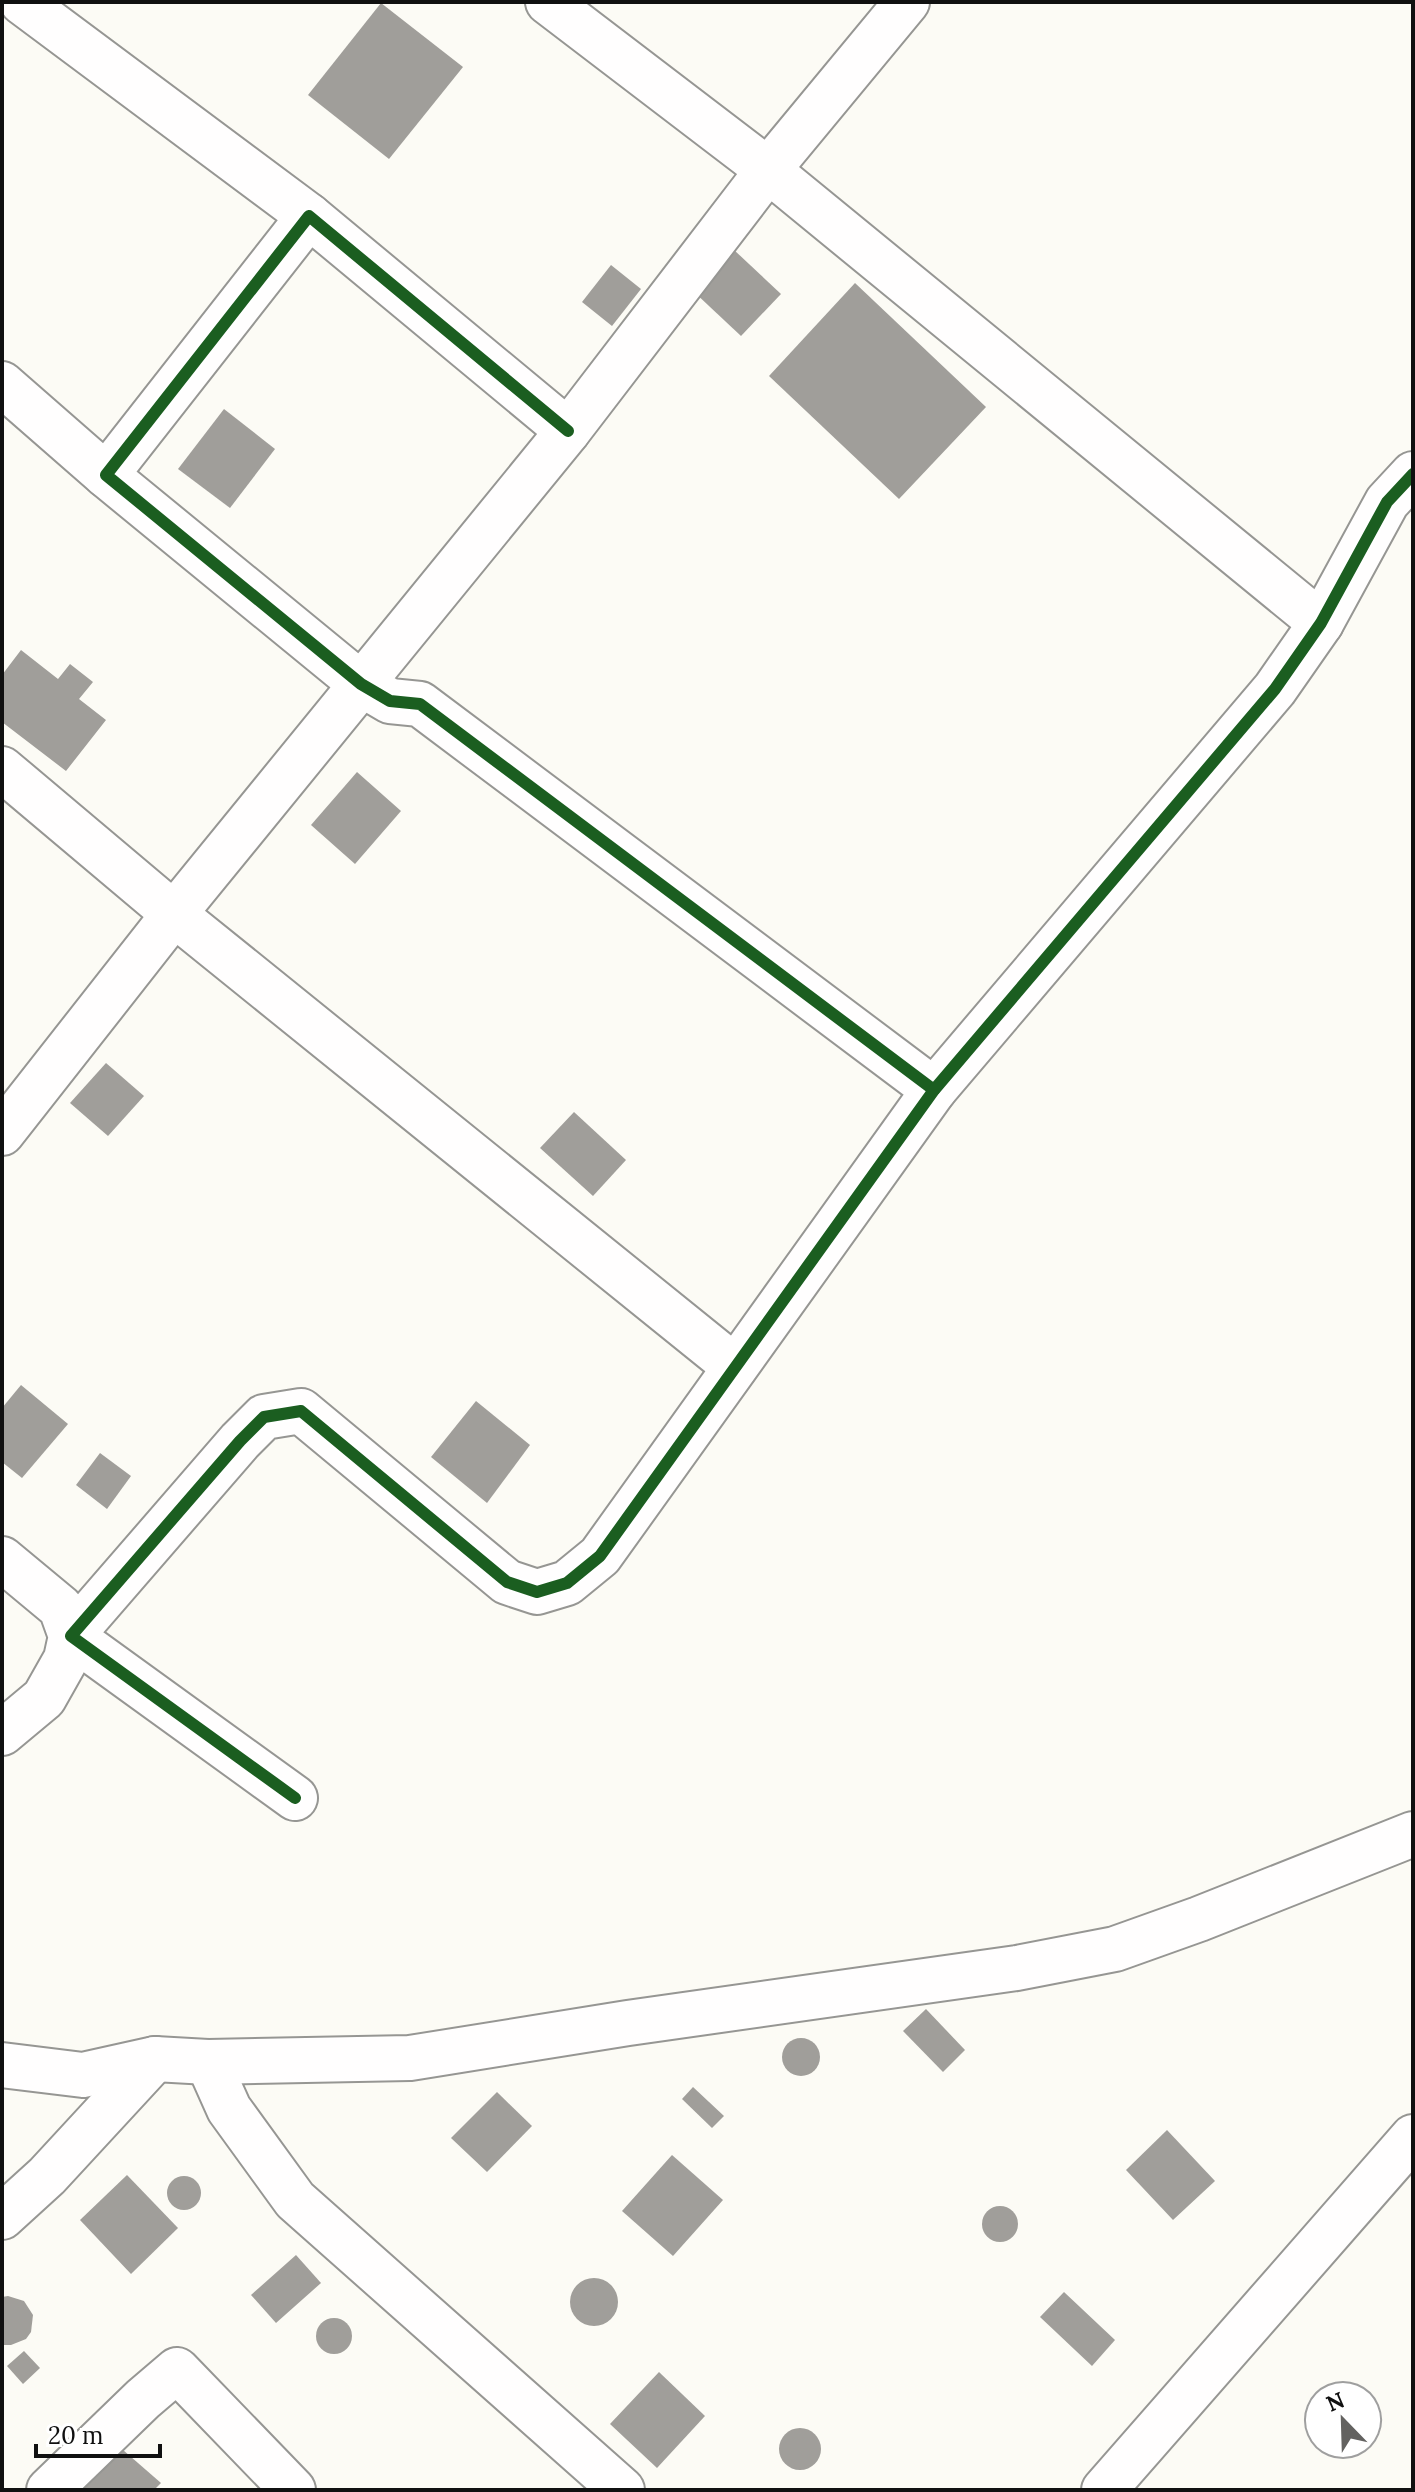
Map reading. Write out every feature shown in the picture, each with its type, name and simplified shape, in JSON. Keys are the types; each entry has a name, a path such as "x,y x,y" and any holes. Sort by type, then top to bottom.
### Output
{"street":[{"path":"22,2 309,216 568,431"},
{"path":"548,2 768,170 1321,623"},
{"path":"2,1133 174,914 568,431 768,170 907,2"},
{"path":"106,475 309,216"},
{"path":"2,384 106,475 361,684 390,701 420,704 934,1090"},
{"path":"2,1733 44,1698 66,1659 71,1636 264,1417 301,1411 507,1582 537,1592 567,1583 600,1556 934,1090 1275,689 1321,623 1387,502 1413,474"},
{"path":"2,769 174,914 735,1367"},
{"path":"2,1559 61,1608 71,1636 295,1798"},
{"path":"2,2065 83,2075 155,2059 208,2062 410,2058 628,2023 1017,1968 1115,1949 1413,1834"},
{"path":"2,2217 47,2176 155,2059"},
{"path":"208,2062 229,2109 295,2200 622,2490"},
{"path":"1104,2490 1413,2137"},
{"path":"49,2490 177,2370 293,2490"}],"building":[{"path":"381,3 463,67 389,159 308,95"},
{"path":"733,249 781,294 741,336 693,291"},
{"path":"611,265 641,289 612,326 582,302"},
{"path":"855,283 986,407 899,499 769,376"},
{"path":"224,409 275,449 230,508 178,469"},
{"path":"21,650 58,679 70,664 93,682 79,699 106,720 66,771 2,722 2,675"},
{"path":"357,772 401,811 355,864 311,825"},
{"path":"106,1063 144,1096 108,1136 70,1103"},
{"path":"574,1112 626,1160 593,1196 540,1148"},
{"path":"21,1385 68,1424 22,1478 2,1462 2,1408"},
{"path":"476,1401 530,1445 487,1503 431,1457"},
{"path":"100,1453 131,1476 107,1509 76,1485"},
{"path":"926,2009 965,2050 943,2072 903,2031"},
{"path":"801,2038 814,2044 820,2057 814,2070 801,2076 788,2070 782,2057 788,2044"},
{"path":"693,2087 724,2116 712,2128 682,2099"},
{"path":"497,2092 532,2126 487,2172 451,2138"},
{"path":"1167,2130 1215,2181 1173,2220 1126,2170"},
{"path":"672,2155 723,2200 673,2256 622,2211"},
{"path":"127,2175 178,2228 131,2274 80,2220"},
{"path":"184,2176 196,2181 201,2193 196,2205 184,2210 172,2205 167,2193 172,2181"},
{"path":"1000,2206 1013,2211 1018,2224 1013,2237 1000,2242 987,2237 982,2224 987,2211"},
{"path":"296,2255 321,2283 276,2323 251,2295"},
{"path":"594,2278 611,2285 618,2302 611,2319 594,2326 577,2319 570,2302 577,2285"},
{"path":"1064,2292 1115,2340 1092,2366 1040,2317"},
{"path":"2,2297 24,2301 33,2315 31,2332 26,2339 2,2345"},
{"path":"334,2318 347,2323 352,2336 347,2349 334,2354 321,2349 316,2336 321,2323"},
{"path":"24,2351 40,2368 23,2384 7,2366"},
{"path":"659,2372 705,2416 657,2468 610,2424"},
{"path":"800,2428 815,2434 821,2449 815,2464 800,2470 785,2464 779,2449 785,2434"},
{"path":"115,2443 161,2483 154,2490 74,2490"}],"cycle path":[{"path":"568,431 309,216 106,475 361,684 390,701 420,704 934,1090"},
{"path":"295,1798 71,1636 264,1417 301,1411 507,1582 537,1592 567,1583 600,1556 934,1090 1275,689 1321,623 1387,502 1413,474"}]}
